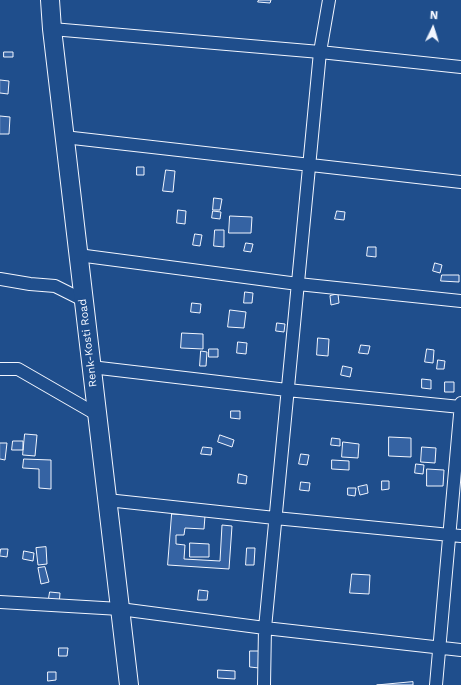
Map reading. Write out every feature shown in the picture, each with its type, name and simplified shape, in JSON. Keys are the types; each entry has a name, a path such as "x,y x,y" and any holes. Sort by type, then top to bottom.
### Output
{"main road":[{"name":"Renk-Kosti Road","path":"50,0 64,137 129,685"}],"street":[{"path":"264,685 265,628 287,390 320,52 329,0"},
{"path":"52,29 320,52 461,67"},
{"path":"64,137 461,182"},
{"path":"78,254 298,284 461,300"},
{"path":"0,279 55,286 83,300"},
{"path":"91,367 287,390 461,407"},
{"path":"0,369 18,369 96,414"},
{"path":"436,685 455,535 461,403"},
{"path":"106,500 455,535"},
{"path":"0,602 120,609 265,628 461,650"}],"building":[{"path":"259,0 271,0 270,3 258,2"},
{"path":"4,52 13,52 13,57 4,57"},
{"path":"0,80 9,81 8,94 0,93"},
{"path":"0,116 10,117 9,134 0,134"},
{"path":"137,167 144,167 144,175 137,175"},
{"path":"166,170 175,171 173,192 163,191"},
{"path":"214,198 222,199 220,210 213,210"},
{"path":"178,210 186,211 185,224 177,223"},
{"path":"213,211 221,212 220,219 212,218"},
{"path":"337,211 345,212 344,220 335,219"},
{"path":"230,216 252,217 251,233 229,233"},
{"path":"215,230 224,230 224,247 214,246"},
{"path":"195,234 202,235 200,246 193,245"},
{"path":"246,243 253,244 251,252 244,251"},
{"path":"368,247 376,247 376,257 367,256"},
{"path":"435,263 442,265 440,273 433,271"},
{"path":"442,275 459,275 459,282 441,281"},
{"path":"245,292 253,293 252,303 244,303"},
{"path":"338,294 339,303 331,305 330,296"},
{"path":"192,303 201,304 200,313 191,312"},
{"path":"230,310 246,312 244,328 228,327"},
{"path":"277,323 285,324 284,332 276,331"},
{"path":"182,333 203,334 203,349 181,348"},
{"path":"318,338 329,339 328,356 317,355"},
{"path":"238,342 247,343 246,354 237,353"},
{"path":"361,345 370,346 368,354 359,353"},
{"path":"209,349 218,349 218,357 209,357"},
{"path":"427,349 434,350 433,363 425,362"},
{"path":"201,351 207,352 206,366 200,366"},
{"path":"438,360 445,361 444,369 437,369"},
{"path":"343,366 352,368 350,377 341,375"},
{"path":"422,379 431,380 431,389 422,388"},
{"path":"445,382 454,382 454,392 445,392"},
{"path":"231,411 240,411 240,419 231,418"},
{"path":"25,434 37,435 35,456 23,455"},
{"path":"220,435 234,440 232,447 218,442"},
{"path":"389,437 411,438 411,457 389,456"},
{"path":"332,438 340,439 340,446 331,445"},
{"path":"13,441 23,441 23,450 12,450"},
{"path":"343,442 359,444 358,458 342,457"},
{"path":"0,443 7,443 5,460 0,459"},
{"path":"203,447 212,448 211,455 201,454"},
{"path":"422,447 436,448 435,463 421,462"},
{"path":"301,454 309,455 307,465 299,464"},
{"path":"24,459 51,460 51,489 39,488 39,469 23,468"},
{"path":"332,460 349,461 349,470 332,469"},
{"path":"416,464 424,465 423,474 415,473"},
{"path":"427,469 444,470 443,486 427,486"},
{"path":"239,474 247,476 246,484 238,483"},
{"path":"382,481 389,481 389,489 382,490"},
{"path":"301,482 310,483 309,491 300,490"},
{"path":"367,485 368,493 360,495 358,487"},
{"path":"348,488 356,488 355,496 348,495"},
{"path":"172,514 205,516 204,529 185,528 184,535 176,535 176,544 185,545 184,559 220,561 222,525 232,526 229,569 168,565"},
{"path":"190,543 209,544 209,557 190,557"},
{"path":"46,547 47,564 38,565 36,548"},
{"path":"247,548 255,548 254,565 246,565"},
{"path":"1,549 8,549 7,557 0,556"},
{"path":"24,551 34,553 33,561 23,559"},
{"path":"45,567 49,582 41,584 38,568"},
{"path":"352,574 370,575 369,594 350,593"},
{"path":"199,590 208,591 207,600 198,600"},
{"path":"50,592 60,593 59,605 48,604"},
{"path":"59,648 68,648 67,656 59,656"},
{"path":"250,651 259,651 259,668 250,667"},
{"path":"218,670 235,671 235,679 218,678"},
{"path":"48,672 56,672 56,680 48,681"},
{"path":"413,682 413,685 377,685"}]}
